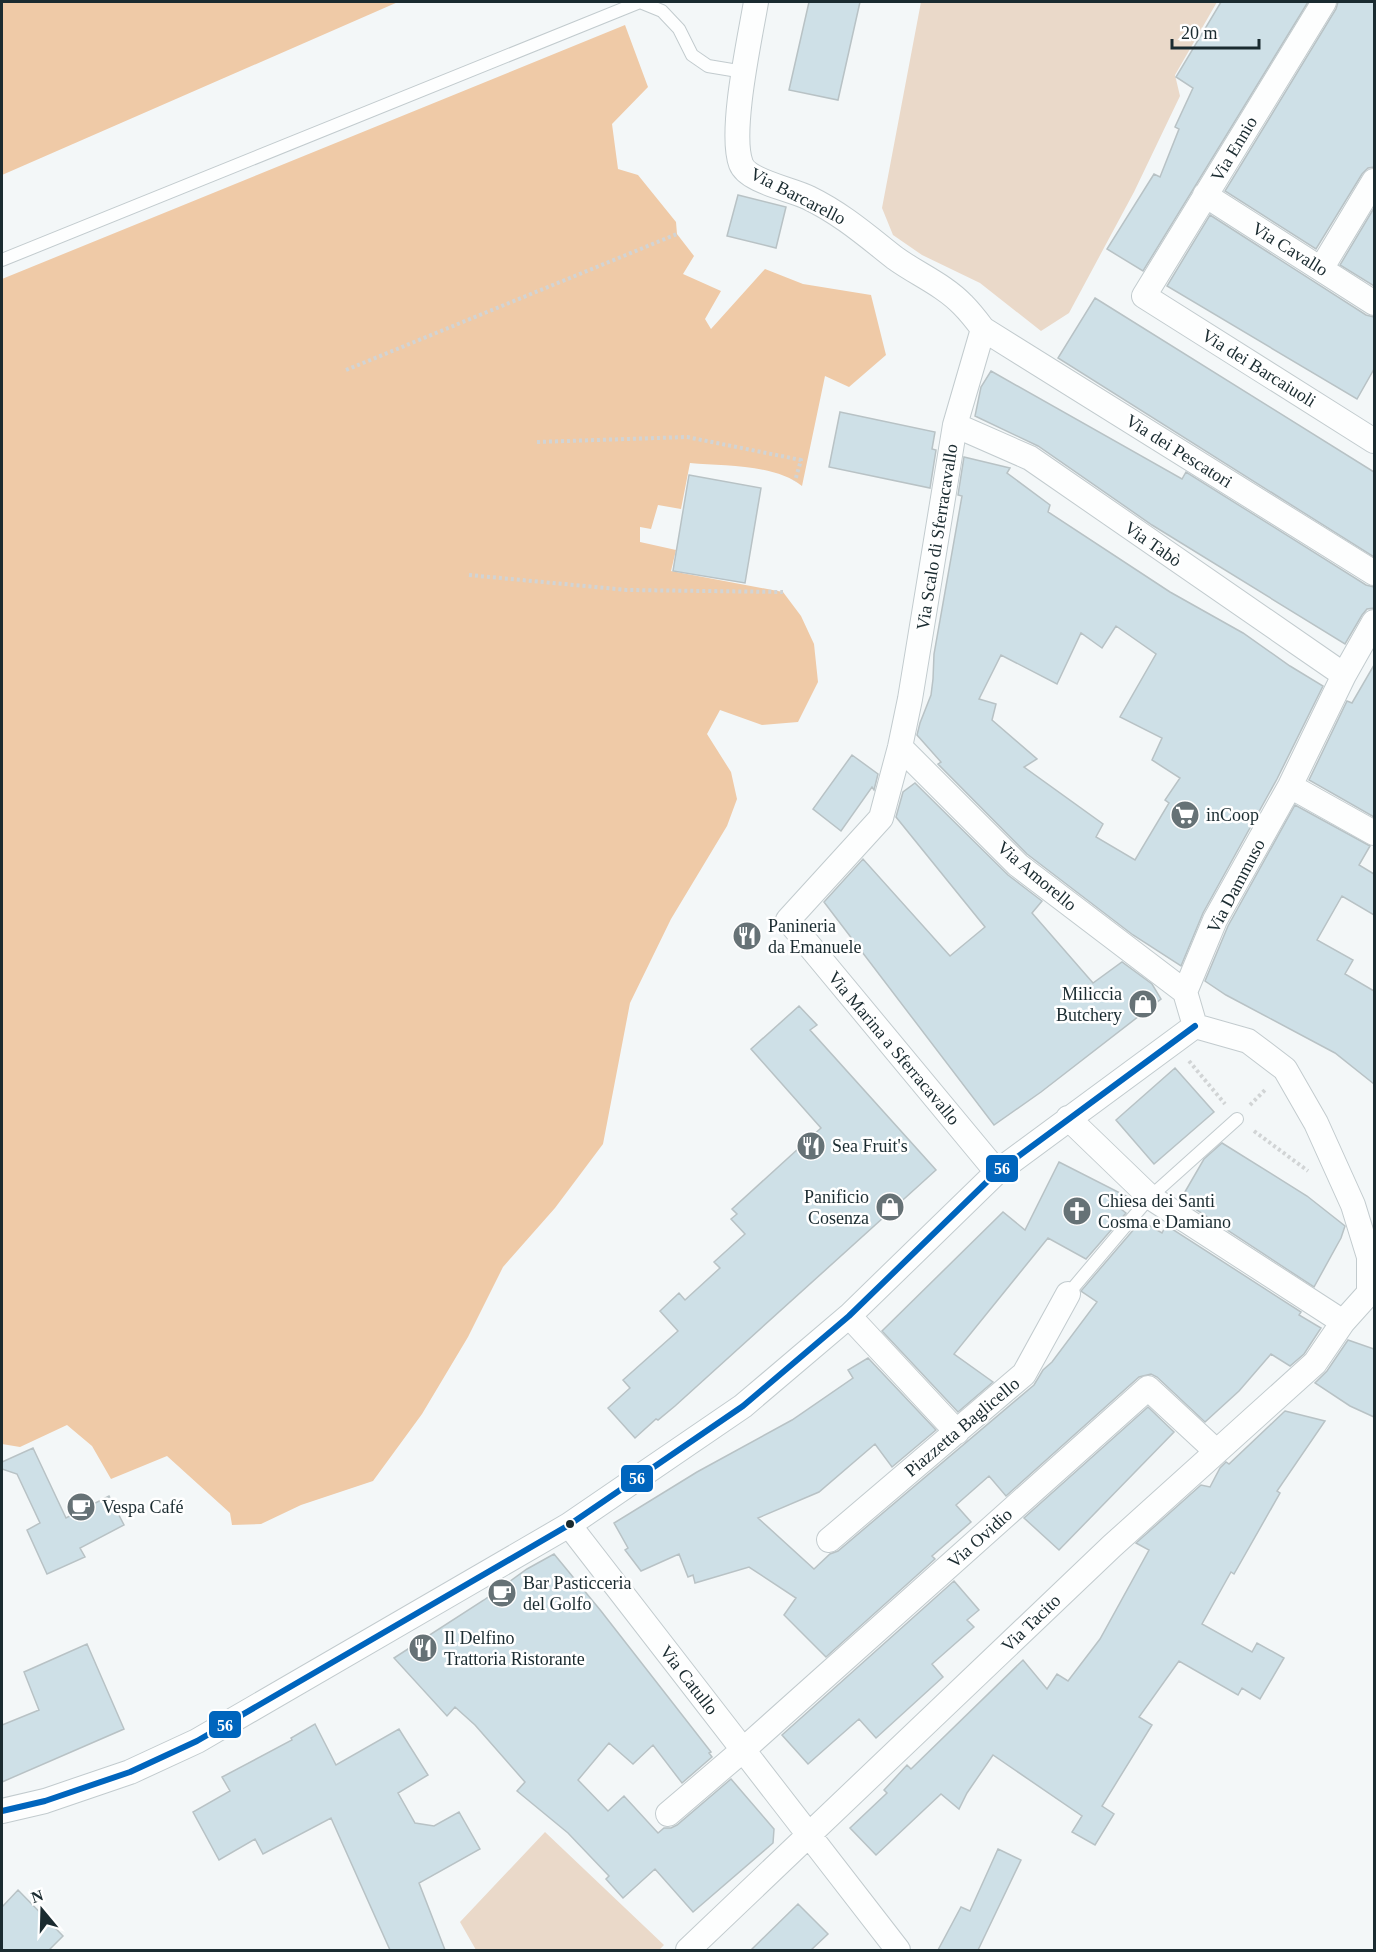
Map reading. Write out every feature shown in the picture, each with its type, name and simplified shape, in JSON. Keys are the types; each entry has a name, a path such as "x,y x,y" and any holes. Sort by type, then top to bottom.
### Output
{"street":[{"name":"Via Barcarello","path":"756,2 744,72 737,149 742,167 751,176 798,192 837,213 870,236 895,258 962,304 984,329"},
{"name":"Via Ennio","path":"1144,296 1324,2"},
{"path":"1321,269 1374,181"},
{"name":"Via Cavallo","path":"1205,195 1374,303"},
{"name":"Via dei Barcaiuoli","path":"1144,296 1374,441"},
{"name":"Via Scalo di Sferracavallo","path":"900,747 912,688 955,425 984,329"},
{"name":"Via dei Pescatori","path":"984,329 1374,573"},
{"name":"Via Tabò","path":"955,425 1030,458 1344,675"},
{"name":"Via Dammuso","path":"1185,992 1215,920 1290,786 1344,675 1374,622"},
{"name":"Via Amorello","path":"900,747 1018,865 1185,992"},
{"name":"Via Marina a Sferracavallo","path":"900,747 880,818 788,920 996,1172"},
{"path":"1290,786 1374,833"},
{"path":"1185,992 1195,1026"},
{"path":"2,1811 45,1801 130,1772 197,1741 569,1525 743,1406 849,1316 996,1172 1195,1026"},
{"path":"1195,1026 1248,1041 1285,1069 1316,1123 1353,1205 1369,1257 1372,1294"},
{"path":"1068,1118 1150,1197 1344,1322"},
{"name":"Piazzetta Baglicello","path":"829,1540 1024,1374 1068,1294"},
{"name":"Via Tacito","path":"688,1950 1112,1546 1315,1363 1344,1322 1372,1294"},
{"path":"849,1316 957,1432"},
{"name":"Via Ovidio","path":"742,1750 1148,1388 1216,1451"},
{"name":"Via Catullo","path":"569,1525 898,1950"},
{"path":"668,1814 742,1750"}],"lane":[{"path":"2,260 640,2 662,11 679,29 692,55 708,66 744,72"},
{"path":"1068,1294 1150,1197 1237,1119"}],"path":[{"path":"346,370 677,234"},
{"path":"537,442 687,437 801,460 795,481"},
{"path":"469,575 627,590 783,592"},
{"path":"1173,1042 1237,1119 1309,1172"},
{"path":"1237,1119 1285,1069"}],"shaded area":[{"path":"2,2 398,2 2,175"},
{"path":"921,2 1217,2 1175,75 1180,96 1134,192 1069,313 1041,331 980,283 922,255 893,235 882,208"},
{"path":"625,25 648,87 612,124 618,169 638,175 676,222 677,234 694,256 683,274 721,291 705,319 711,329 765,269 803,284 871,295 886,355 849,387 825,376 802,486 791,479 764,470 690,463 681,509 658,505 651,529 640,527 640,542 676,550 671,571 783,592 801,616 814,644 818,682 798,722 762,725 720,710 707,734 731,772 737,799 727,826 671,919 630,1003 603,1144 555,1208 503,1267 468,1337 422,1414 373,1481 301,1505 261,1524 232,1525 230,1513 167,1456 111,1479 92,1446 67,1425 20,1447 2,1444 2,279"},
{"path":"545,1832 664,1945 659,1950 476,1950 460,1922"}],"building":[{"path":"809,2 860,2 838,100 789,90"},
{"path":"1221,2 1308,2 1143,271 1107,249 1154,174 1160,177 1179,129 1175,127 1193,88 1176,77"},
{"path":"1338,2 1374,2 1374,167 1368,168 1362,174 1316,249 1225,191 1336,9"},
{"path":"738,195 786,207 776,248 727,236"},
{"path":"1374,208 1374,286 1340,265"},
{"path":"1210,215 1366,315 1374,317 1374,369 1357,399 1167,286"},
{"path":"1095,298 1374,472 1374,557 1058,358"},
{"path":"991,371 1182,479 1186,472 1366,585 1374,587 1374,608 1367,609 1362,615 1345,644 1152,525 1038,446 975,416 981,387"},
{"path":"840,412 935,432 932,449 936,450 930,488 829,467"},
{"path":"964,457 1010,468 1007,473 1050,505 1048,512 1170,592 1243,633 1323,686 1277,779 1203,913 1181,966 1133,935 1027,854 938,764 941,762 917,735 931,695 934,654 962,496 958,495","holes":["1116,626 1156,654 1120,717 1162,738 1152,760 1180,778 1165,800 1169,803 1135,860 1096,837 1103,824 1024,767 1037,759 992,720 996,704 979,699 1001,655 1057,684 1081,633 1102,648"]},
{"path":"689,475 761,488 745,583 673,571"},
{"path":"1374,665 1374,817 1309,780 1347,701 1352,703"},
{"path":"852,755 878,774 874,790 872,787 841,831 813,809"},
{"path":"915,783 1008,875 1042,901 1032,913 1093,983 1122,962 1152,984 1161,999 1041,1092 994,1125 824,902 863,859 950,956 985,927 896,817 903,792"},
{"path":"1295,805 1370,846 1359,865 1374,874 1374,915 1342,896 1317,940 1353,960 1345,974 1374,991 1374,1084 1335,1053 1226,995 1205,981 1228,926"},
{"path":"799,1006 817,1025 810,1030 936,1170 675,1406 635,1438 608,1408 630,1388 623,1380 678,1331 660,1311 679,1293 685,1300 720,1268 714,1262 745,1234 731,1219 737,1214 732,1209 821,1128 751,1049"},
{"path":"1175,1068 1214,1112 1154,1164 1116,1120"},
{"path":"1222,1143 1307,1196 1345,1226 1341,1238 1314,1287 1189,1205 1182,1197 1204,1159"},
{"path":"1059,1162 1128,1197 1121,1209 1126,1213 1086,1259 1048,1238 954,1354 993,1382 958,1412 882,1331 1003,1212 1025,1230"},
{"path":"1141,1221 1162,1233 1166,1225 1301,1312 1299,1315 1321,1328 1304,1354 1290,1366 1271,1354 1239,1391 1205,1422 1157,1377 1151,1374 1139,1377 1006,1496 989,1476 956,1505 971,1522 932,1556 935,1559 826,1657 784,1615 796,1598 749,1567 695,1583 693,1575 688,1577 679,1554 641,1571 625,1550 628,1548 614,1523 697,1472 792,1420 853,1378 848,1370 868,1358 936,1430 892,1467 875,1444 819,1492 758,1518 814,1569 1034,1385 1043,1370 1052,1362 1097,1302 1081,1291"},
{"path":"1348,1340 1374,1349 1374,1417 1350,1406 1315,1383 1327,1371"},
{"path":"1148,1407 1174,1432 1059,1550 1024,1518"},
{"path":"1285,1411 1325,1421 1277,1491 1280,1493 1234,1574 1231,1572 1202,1624 1252,1652 1257,1643 1284,1658 1260,1699 1242,1688 1238,1695 1179,1661 1139,1717 1152,1725 1102,1806 1114,1814 1095,1845 1072,1832 1082,1816 993,1755 959,1809 941,1794 876,1855 850,1828 887,1793 884,1790 907,1765 911,1769 1023,1660 1047,1689 1057,1674 1068,1681 1100,1639 1149,1550 1136,1543 1201,1485 1210,1487 1220,1468 1226,1462 1229,1464"},
{"path":"33,1448 66,1518 109,1496 124,1525 80,1548 85,1557 47,1574 27,1530 40,1523 17,1474 2,1469 2,1462"},
{"path":"554,1554 711,1752 709,1753 712,1757 682,1783 653,1745 633,1764 609,1743 578,1780 608,1811 624,1796 658,1833 664,1828 677,1825 731,1779 774,1829 773,1843 693,1912 655,1869 623,1898 606,1879 609,1876 568,1833 517,1791 525,1782 475,1725 455,1707 447,1716 394,1658 484,1600 527,1569"},
{"path":"954,1581 979,1610 967,1620 974,1627 932,1664 943,1677 876,1738 859,1719 808,1764 782,1735"},
{"path":"87,1644 124,1729 2,1782 2,1725 39,1710 24,1672"},
{"path":"315,1724 336,1765 399,1729 428,1775 398,1793 415,1823 434,1826 459,1812 480,1849 419,1883 445,1950 390,1950 331,1818 263,1854 255,1839 219,1860 193,1812 230,1791 222,1777 292,1740 291,1738"},
{"path":"998,1849 1021,1860 978,1950 938,1950 961,1907 970,1911"},
{"path":"18,1890 63,1936 49,1950 2,1950 2,1907"},
{"path":"798,1904 828,1934 811,1950 751,1950"}],"transit line":[{"name":"56","path":"2,1811 45,1801 130,1772 197,1741 569,1525 743,1406 849,1316 997,1172 1195,1026"}],"place":[{"name":"inCoop","path":"1185,815"},
{"name":"Panineria da Emanuele","path":"747,936"},
{"name":"Miliccia Butchery","path":"1143,1004"},
{"name":"Sea Fruit's","path":"811,1146"},
{"name":"Panificio Cosenza","path":"890,1207"},
{"name":"Chiesa dei Santi Cosma e Damiano","path":"1077,1211"},
{"name":"Vespa Café","path":"81,1507"},
{"name":"Bar Pasticceria del Golfo","path":"502,1593"},
{"name":"Il Delfino Trattoria Ristorante","path":"423,1648"}]}
